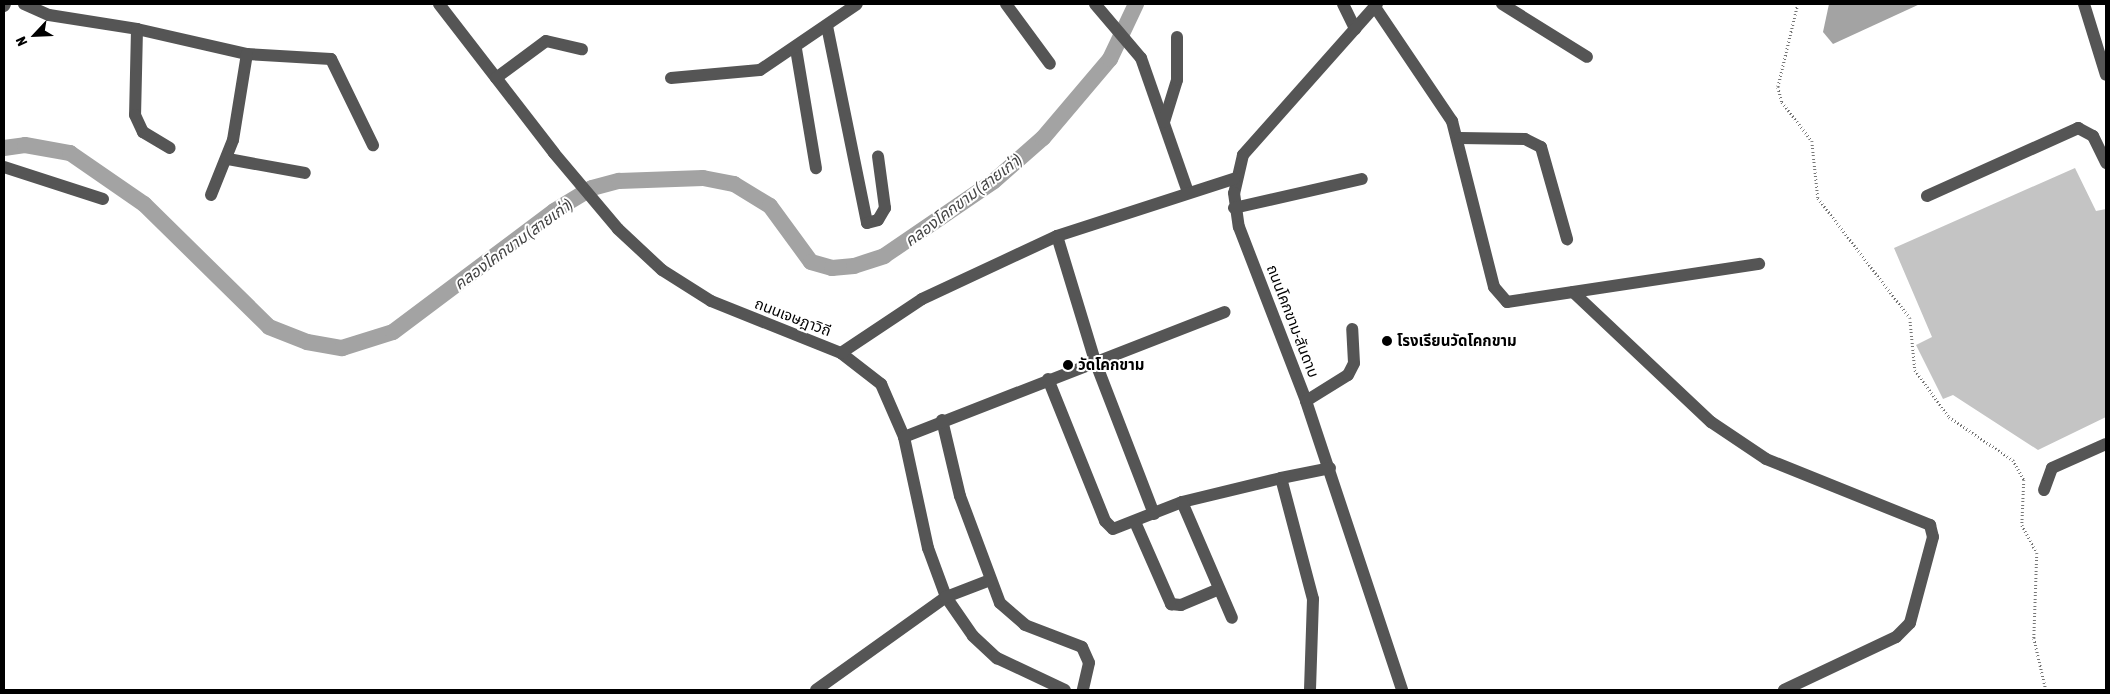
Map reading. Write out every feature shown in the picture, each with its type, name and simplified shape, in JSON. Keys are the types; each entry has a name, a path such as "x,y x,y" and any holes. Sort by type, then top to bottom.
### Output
{"street":[{"path":"24,4 49,15 137,29 247,54 331,59 373,146"},
{"name":"ถนนเจษฎาวิถี","path":"439,4 554,153 618,229 684,287 841,353 880,384 904,437 928,548 946,597 973,636 997,658 1065,690"},
{"path":"671,78 748,74 796,49 857,4"},
{"path":"1006,4 1050,64"},
{"path":"1343,4 1355,29"},
{"path":"1502,4 1587,57"},
{"path":"2084,4 2106,75"},
{"path":"1376,5 1441,99 1460,138 1500,296 1515,303 1573,292 1759,264"},
{"name":"ถนนโคกขาม-สันดาบ","path":"1376,5 1244,155 1234,179 1234,208 1330,468 1402,690"},
{"path":"1097,6 1134,47 1164,122 1188,192"},
{"path":"827,26 867,223 878,220 885,208 878,156"},
{"path":"137,29 135,115 142,132 170,148"},
{"path":"1164,122 1177,80 1177,37"},
{"path":"496,78 546,41 582,49"},
{"path":"796,49 816,168"},
{"path":"211,195 228,159 247,54"},
{"path":"1928,196 2078,128 2094,136 2106,163"},
{"path":"1460,138 1524,139 1541,147 1567,239"},
{"path":"228,159 305,173"},
{"path":"4,167 104,199"},
{"path":"841,353 922,299 1057,236 1188,192 1234,179"},
{"path":"1234,208 1362,179"},
{"path":"1057,236 1095,361 1154,514"},
{"path":"1573,292 1712,422 1766,459 1930,525 1933,537 1910,624 1896,637 1784,690"},
{"path":"904,437 942,420 1224,312"},
{"path":"1306,401 1348,375 1354,363 1352,329"},
{"path":"1048,379 1105,521 1113,529 1182,502 1330,468"},
{"path":"942,420 960,496 990,580 1011,616 1082,647 1089,662 1083,690"},
{"path":"2044,490 2052,468 2106,444"},
{"path":"1281,478 1313,599 1310,690"},
{"path":"1182,502 1232,618"},
{"path":"1135,522 1171,604 1182,605 1219,589"},
{"path":"816,690 946,597 990,580"}],"path":[{"path":"1798,4 1778,87 1782,102 1812,141 1818,198 1910,318 1915,370 1949,417 2013,460 2024,480 2022,525 2037,552 2034,638 2046,690"}],"shaded area":[{"path":"1829,4 1920,4 1833,44 1823,32"}],"building":[{"path":"2075,168 2096,211 2106,209 2106,417 2038,450 1953,395 1943,399 1916,345 1932,337 1894,248"}],"waterway":[{"name":"คลองโคกขาม (สายเก่า)","path":"4,148 25,145 70,153 144,204 269,327 307,342 342,348 393,332 554,211 592,188 619,181 703,178 734,184 770,206 811,262 832,268 854,266 884,256 994,181 1043,138 1110,59 1136,4"}],"place":[{"name":"โรงเรียนวัดโคกขาม","path":"1387,341"},
{"name":"วัดโคกขาม","path":"1068,365"}]}
